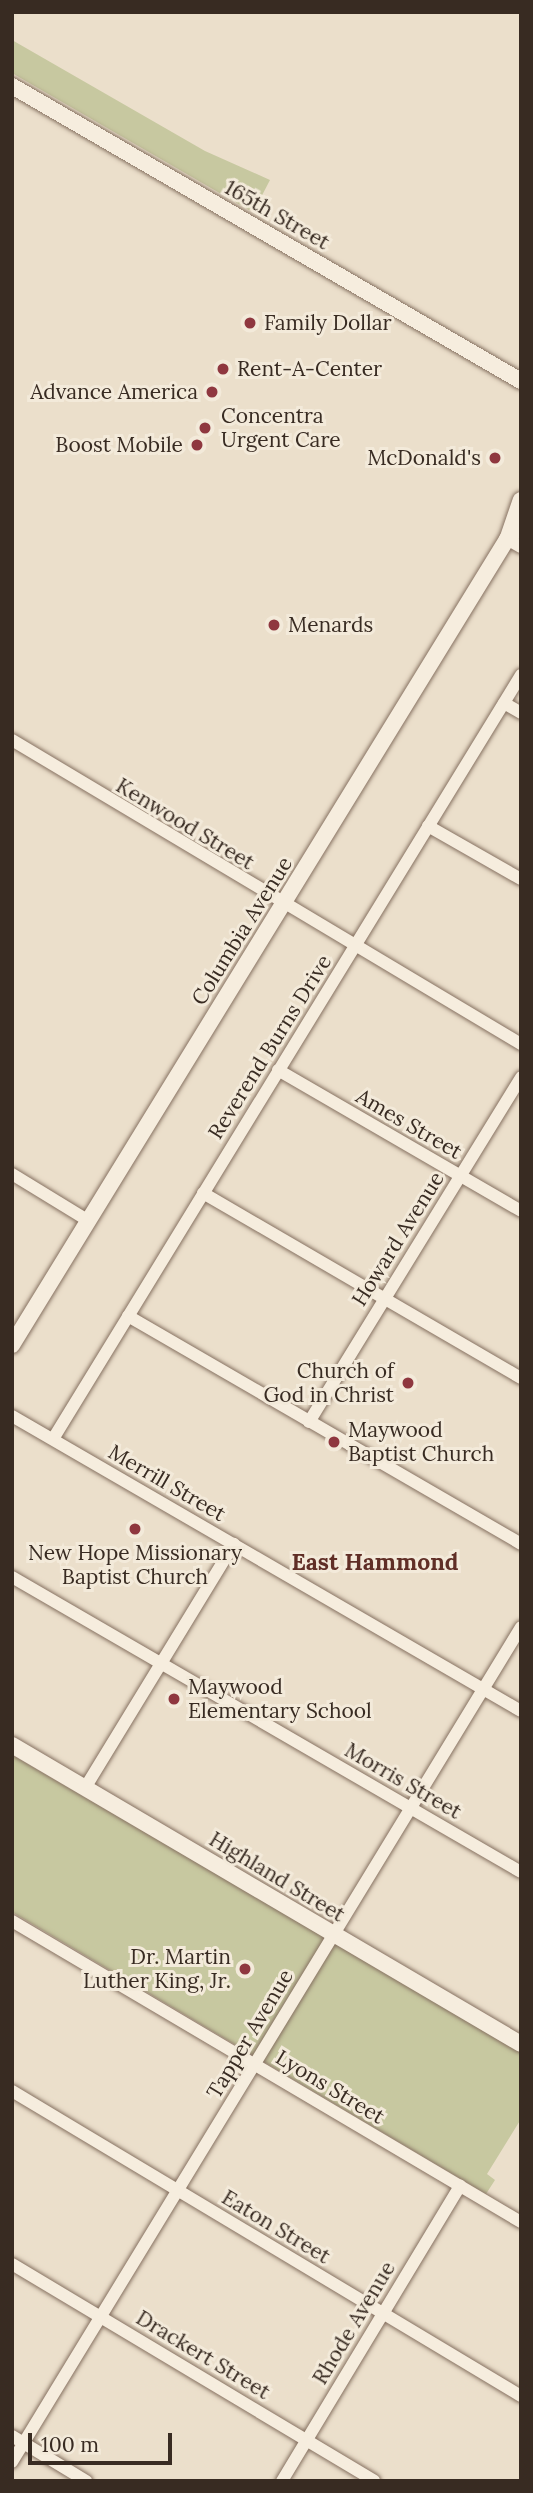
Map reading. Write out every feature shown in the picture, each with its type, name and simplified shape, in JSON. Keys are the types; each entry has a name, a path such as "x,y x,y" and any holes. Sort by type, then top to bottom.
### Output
{"street":[{"name":"165th Street","path":"12,86 521,381"},
{"name":"Columbia Avenue","path":"514,543 521,500"},
{"name":"Columbia Avenue","path":"12,1345 282,905 514,543 521,526"},
{"name":"Reverend Burns Drive","path":"53,1439 521,675"},
{"path":"504,703 521,713"},
{"name":"Kenwood Street","path":"12,740 282,905 521,1044"},
{"path":"428,826 521,879"},
{"name":"Ames Street","path":"278,1070 521,1211"},
{"name":"Howard Avenue","path":"309,1422 521,1077"},
{"path":"12,1174 89,1221"},
{"path":"202,1193 521,1378"},
{"path":"128,1317 521,1544"},
{"name":"Merrill Street","path":"12,1416 521,1711"},
{"path":"85,1788 234,1544"},
{"name":"Morris Street","path":"12,1577 521,1872"},
{"name":"Tapper Avenue","path":"12,2462 18,2440 101,2317 521,1627"},
{"name":"Highland Street","path":"12,1745 521,2044"},
{"name":"Lyons Street","path":"12,1921 521,2222"},
{"name":"Eaton Street","path":"12,2091 521,2396"},
{"name":"Rhode Avenue","path":"282,2481 460,2186"},
{"name":"Drackert Street","path":"12,2264 374,2481"},
{"path":"18,2440 86,2481"}],"green space":[{"path":"12,40 205,151 270,180 258,203 249,210 12,73"},
{"path":"12,1755 521,2051 521,2119 487,2174 495,2180 486,2194 12,1912"}],"place":[{"name":"Family Dollar","path":"250,323"},
{"name":"Rent-A-Center","path":"223,369"},
{"name":"Advance America","path":"212,392"},
{"name":"Concentra Urgent Care","path":"205,428"},
{"name":"Boost Mobile","path":"197,445"},
{"name":"McDonald's","path":"495,458"},
{"name":"Menards","path":"274,625"},
{"name":"Church of God in Christ","path":"408,1383"},
{"name":"Maywood Baptist Church","path":"334,1442"},
{"name":"New Hope Missionary Baptist Church","path":"135,1529"},
{"name":"Maywood Elementary School","path":"174,1699"},
{"name":"Dr. Martin Luther King, Jr.","path":"245,1969"}],"district":[{"name":"East Hammond","path":"375,1562"}]}
